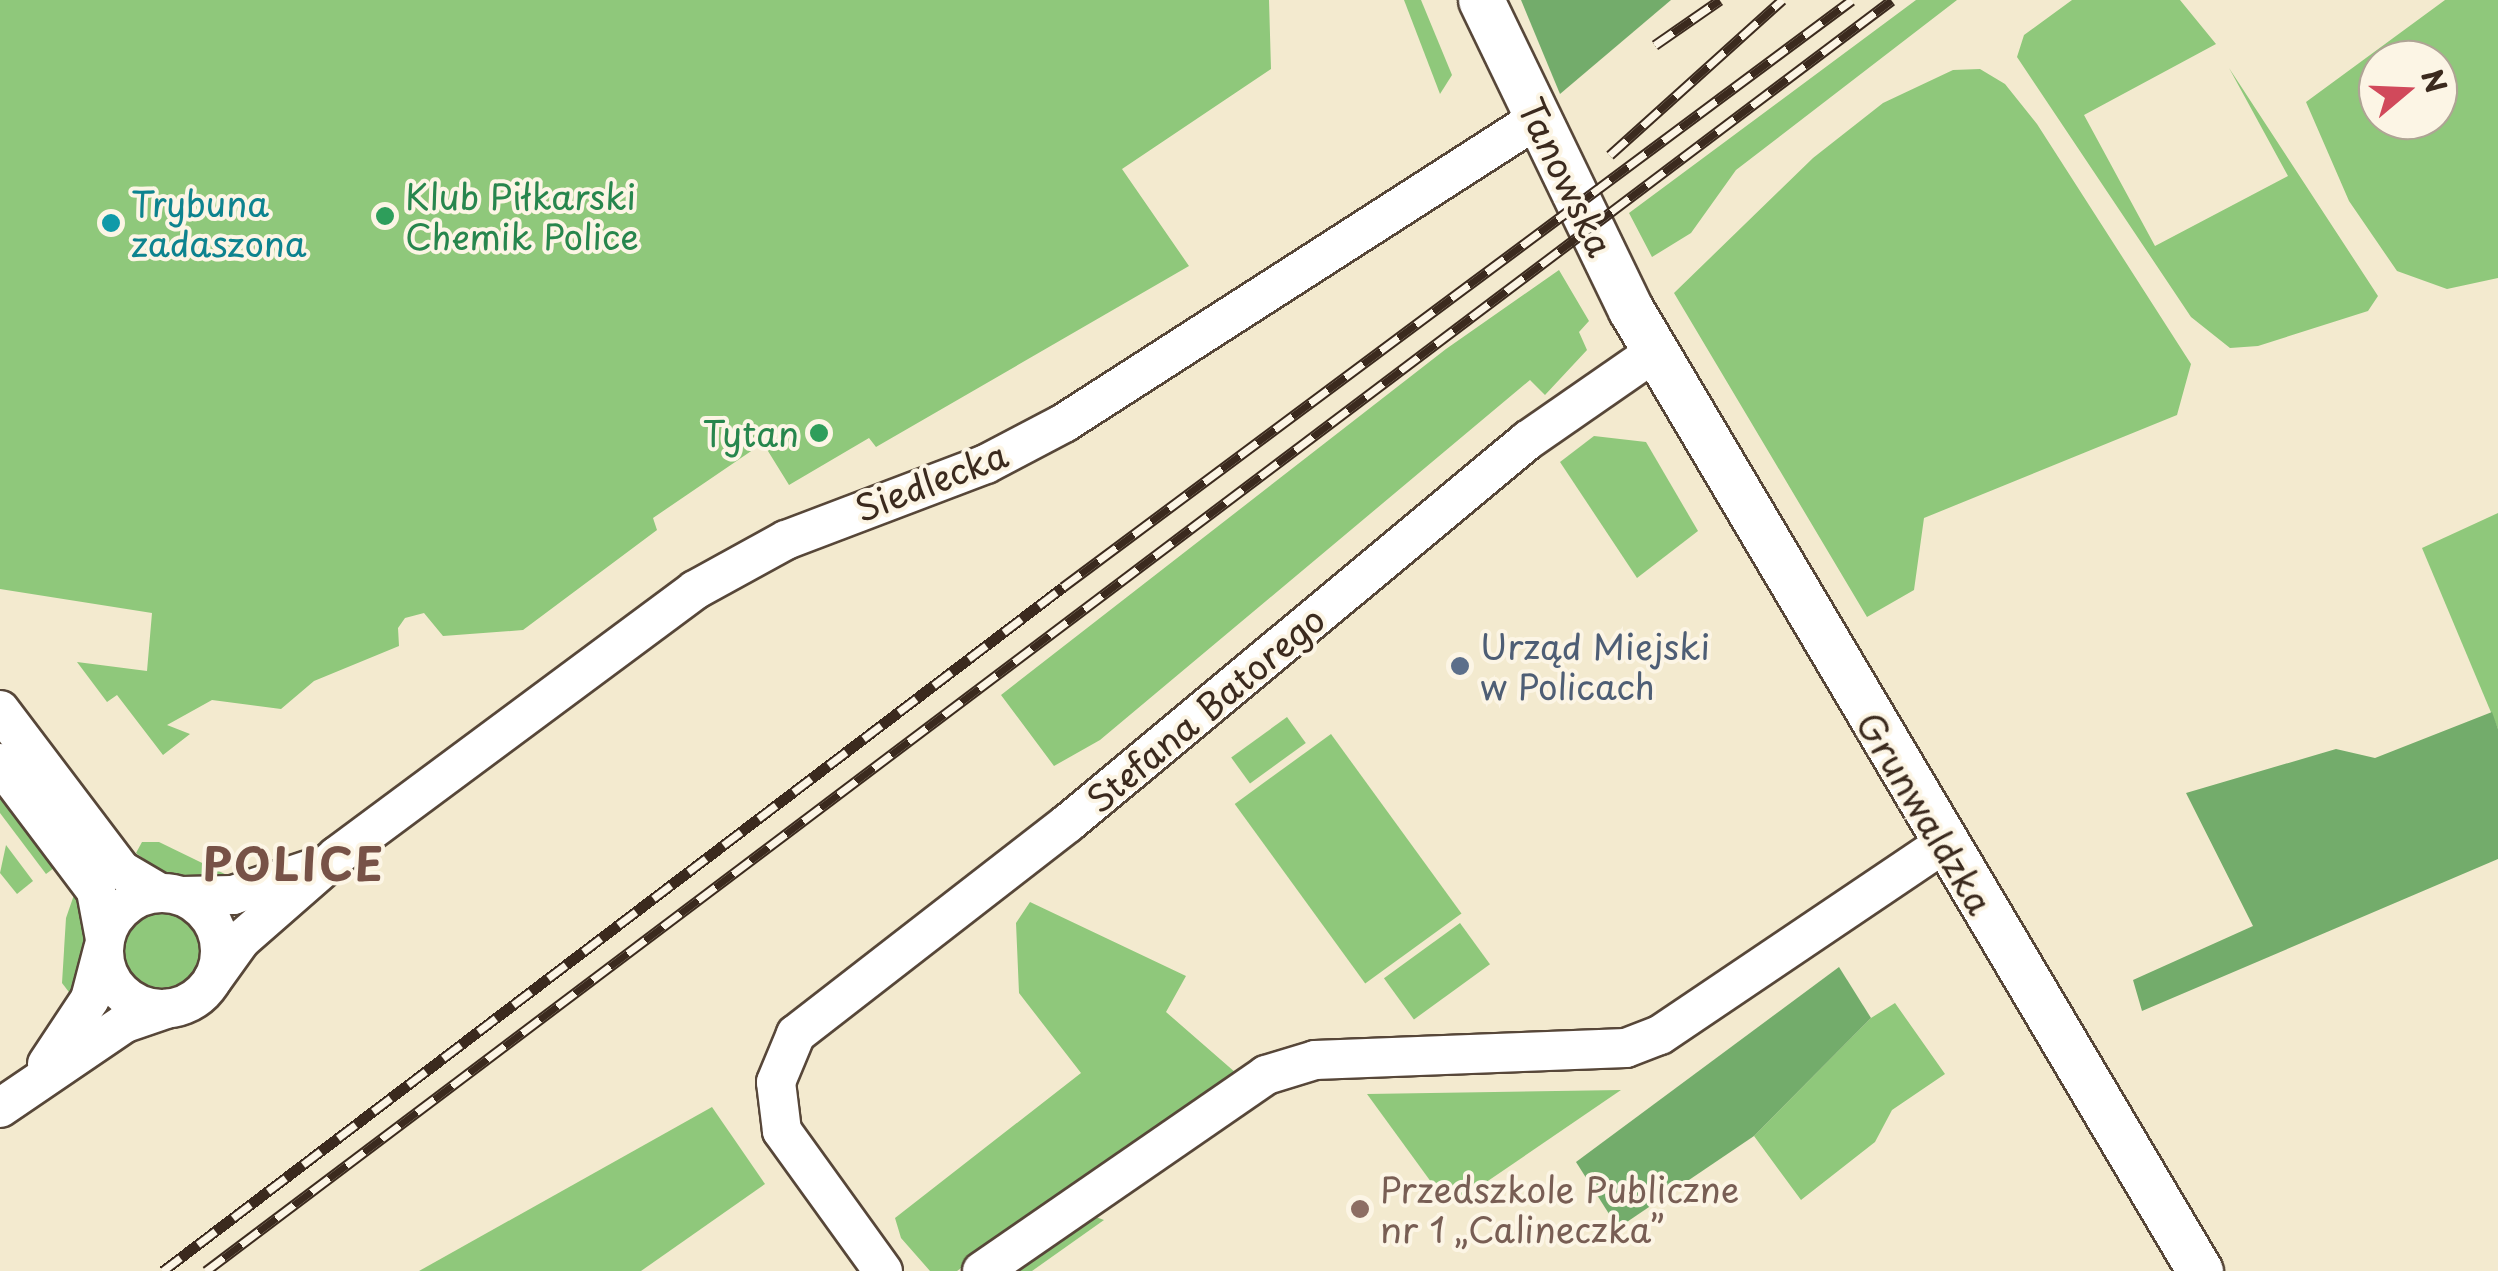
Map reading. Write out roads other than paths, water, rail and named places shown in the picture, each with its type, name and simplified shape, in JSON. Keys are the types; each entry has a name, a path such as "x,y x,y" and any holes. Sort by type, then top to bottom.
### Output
{"main road":[{"name":"Tanowska","path":"1481,0 1536,120 1655,352"},
{"name":"Grunwaldzka","path":"1655,352 2200,1271"}],"street":[{"name":"Siedlecka","path":"213,979 244,936 337,856 717,576 818,526 986,464 1052,430 1536,120"},
{"name":"Stefana Batorego","path":"883,1271 787,1143 776,1082 788,1045 813,1016 1068,823 1528,440 1655,352"},
{"path":"0,710 121,870 203,910 217,930 220,954 213,979 190,1002 125,1023 11,1100"},
{"path":"0,762 96,891 107,972 121,992 142,1006 166,1009"},
{"path":"982,1271 1266,1075 1315,1060 1626,1048 1660,1035 1944,844"},
{"name":"Siedlecka","path":"170,894 233,896 337,856"},
{"path":"11,1100 84,1010 104,943 127,904 170,894"}],"railway":[{"path":"1655,45 1720,0"},
{"path":"1610,155 1782,0"},
{"path":"163,1271 1063,587 1852,0"},
{"path":"206,1271 1892,0"}],"place":[{"name":"Klub Piłkarski Chemik Police","path":"385,216"},
{"name":"Trybuna zadaszona","path":"111,223"},
{"name":"Tytan","path":"819,433"},
{"name":"Urząd Miejski w Policach","path":"1460,666"},
{"name":"Przedszkole Publiczne nr 1 „Calineczka”","path":"1360,1209"}],"district":[{"name":"POLICE","path":"294,863"}]}
